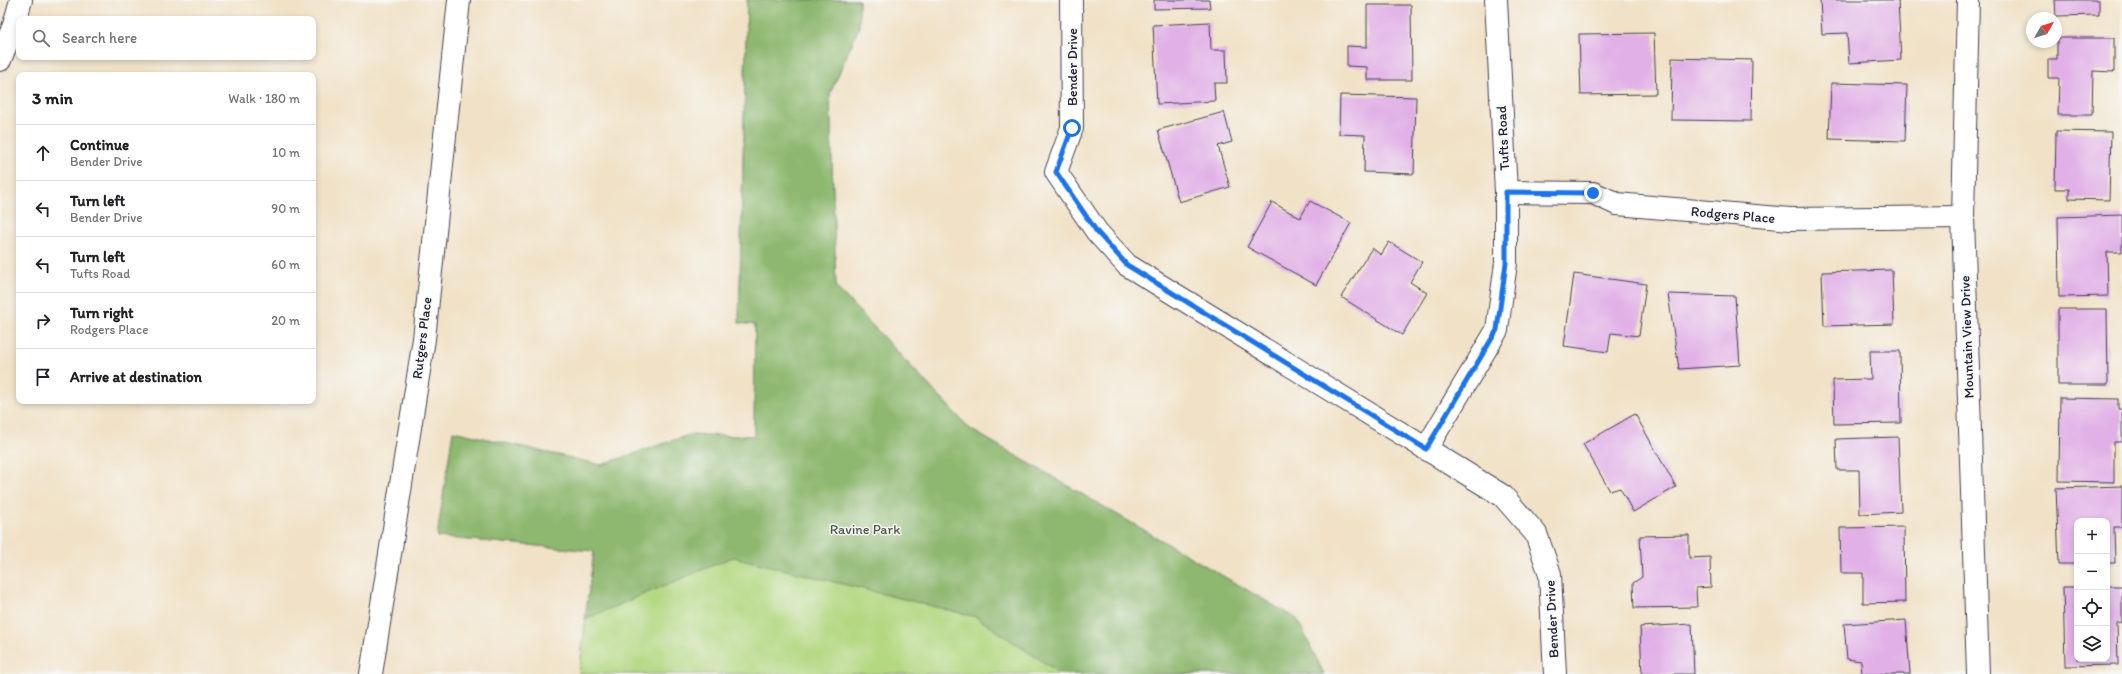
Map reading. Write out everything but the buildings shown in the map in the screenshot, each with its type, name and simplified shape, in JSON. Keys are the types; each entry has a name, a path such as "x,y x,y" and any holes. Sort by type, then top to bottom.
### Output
{"street":[{"path":"17,16 21,0"},
{"name":"Rutgers Place","path":"372,674 424,339 459,0"},
{"name":"Bender Drive","path":"1071,0 1072,128 1056,172 1097,232 1127,265 1503,496 1536,534 1550,574 1554,674"},
{"name":"Tufts Road","path":"1426,449 1497,330 1506,263 1506,192 1496,0"},
{"name":"Mountain View Drive","path":"1968,0 1963,218 1978,674"},
{"path":"0,60 16,18"},
{"name":"Rodgers Place","path":"1506,192 1593,193 1617,204 1790,219 1963,218"}],"green space":[{"name":"Ravine Park","path":"747,0 859,0 859,27 830,94 836,287 970,429 1297,619 1324,674 579,674 594,551 437,537 453,431 601,465 689,435 754,436 755,325 739,323"},
{"name":"Ravine Park","path":"747,0 859,0 859,27 830,94 836,287 970,429 1297,619 1324,674 1061,674 976,617 733,557 585,619 594,551 437,537 453,431 601,465 689,435 754,436 755,325 739,323"}],"route":[{"path":"1072,128 1056,172 1097,232 1127,265 1426,449 1497,330 1506,263 1506,192 1593,193"}]}
